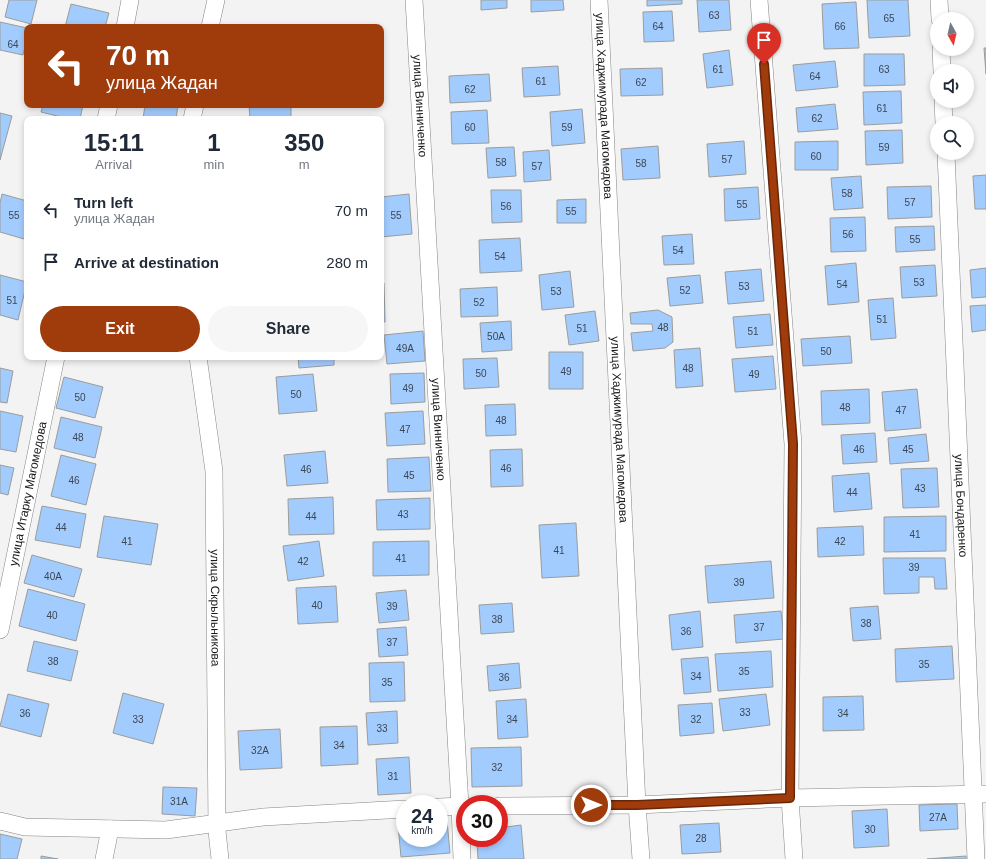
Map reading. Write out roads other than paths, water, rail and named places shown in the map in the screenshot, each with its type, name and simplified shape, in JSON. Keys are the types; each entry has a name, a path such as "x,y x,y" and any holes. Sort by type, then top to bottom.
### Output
{"street":[{"path":"126,24 130,0"},
{"path":"211,24 216,0"},
{"name":"улица Винниченко","path":"414,0 462,795"},
{"name":"улица Хаджимурада Магомедова","path":"599,0 637,805 641,859"},
{"path":"759,0 793,444 790,798 794,859"},
{"path":"939,0 940,12"},
{"name":"улица Бондаренко","path":"946,160 980,794 976,859"},
{"name":"улица Итарку Магомедова","path":"0,630 55,360"},
{"name":"улица Скрыльникова","path":"198,360 214,471 217,823 220,859"},
{"path":"508,806 637,805 790,798 980,794"},
{"path":"0,821 25,827 166,830 263,817 396,810"},
{"path":"104,859 110,829"},
{"name":"улица Винниченко","path":"462,847 462,859"}]}
